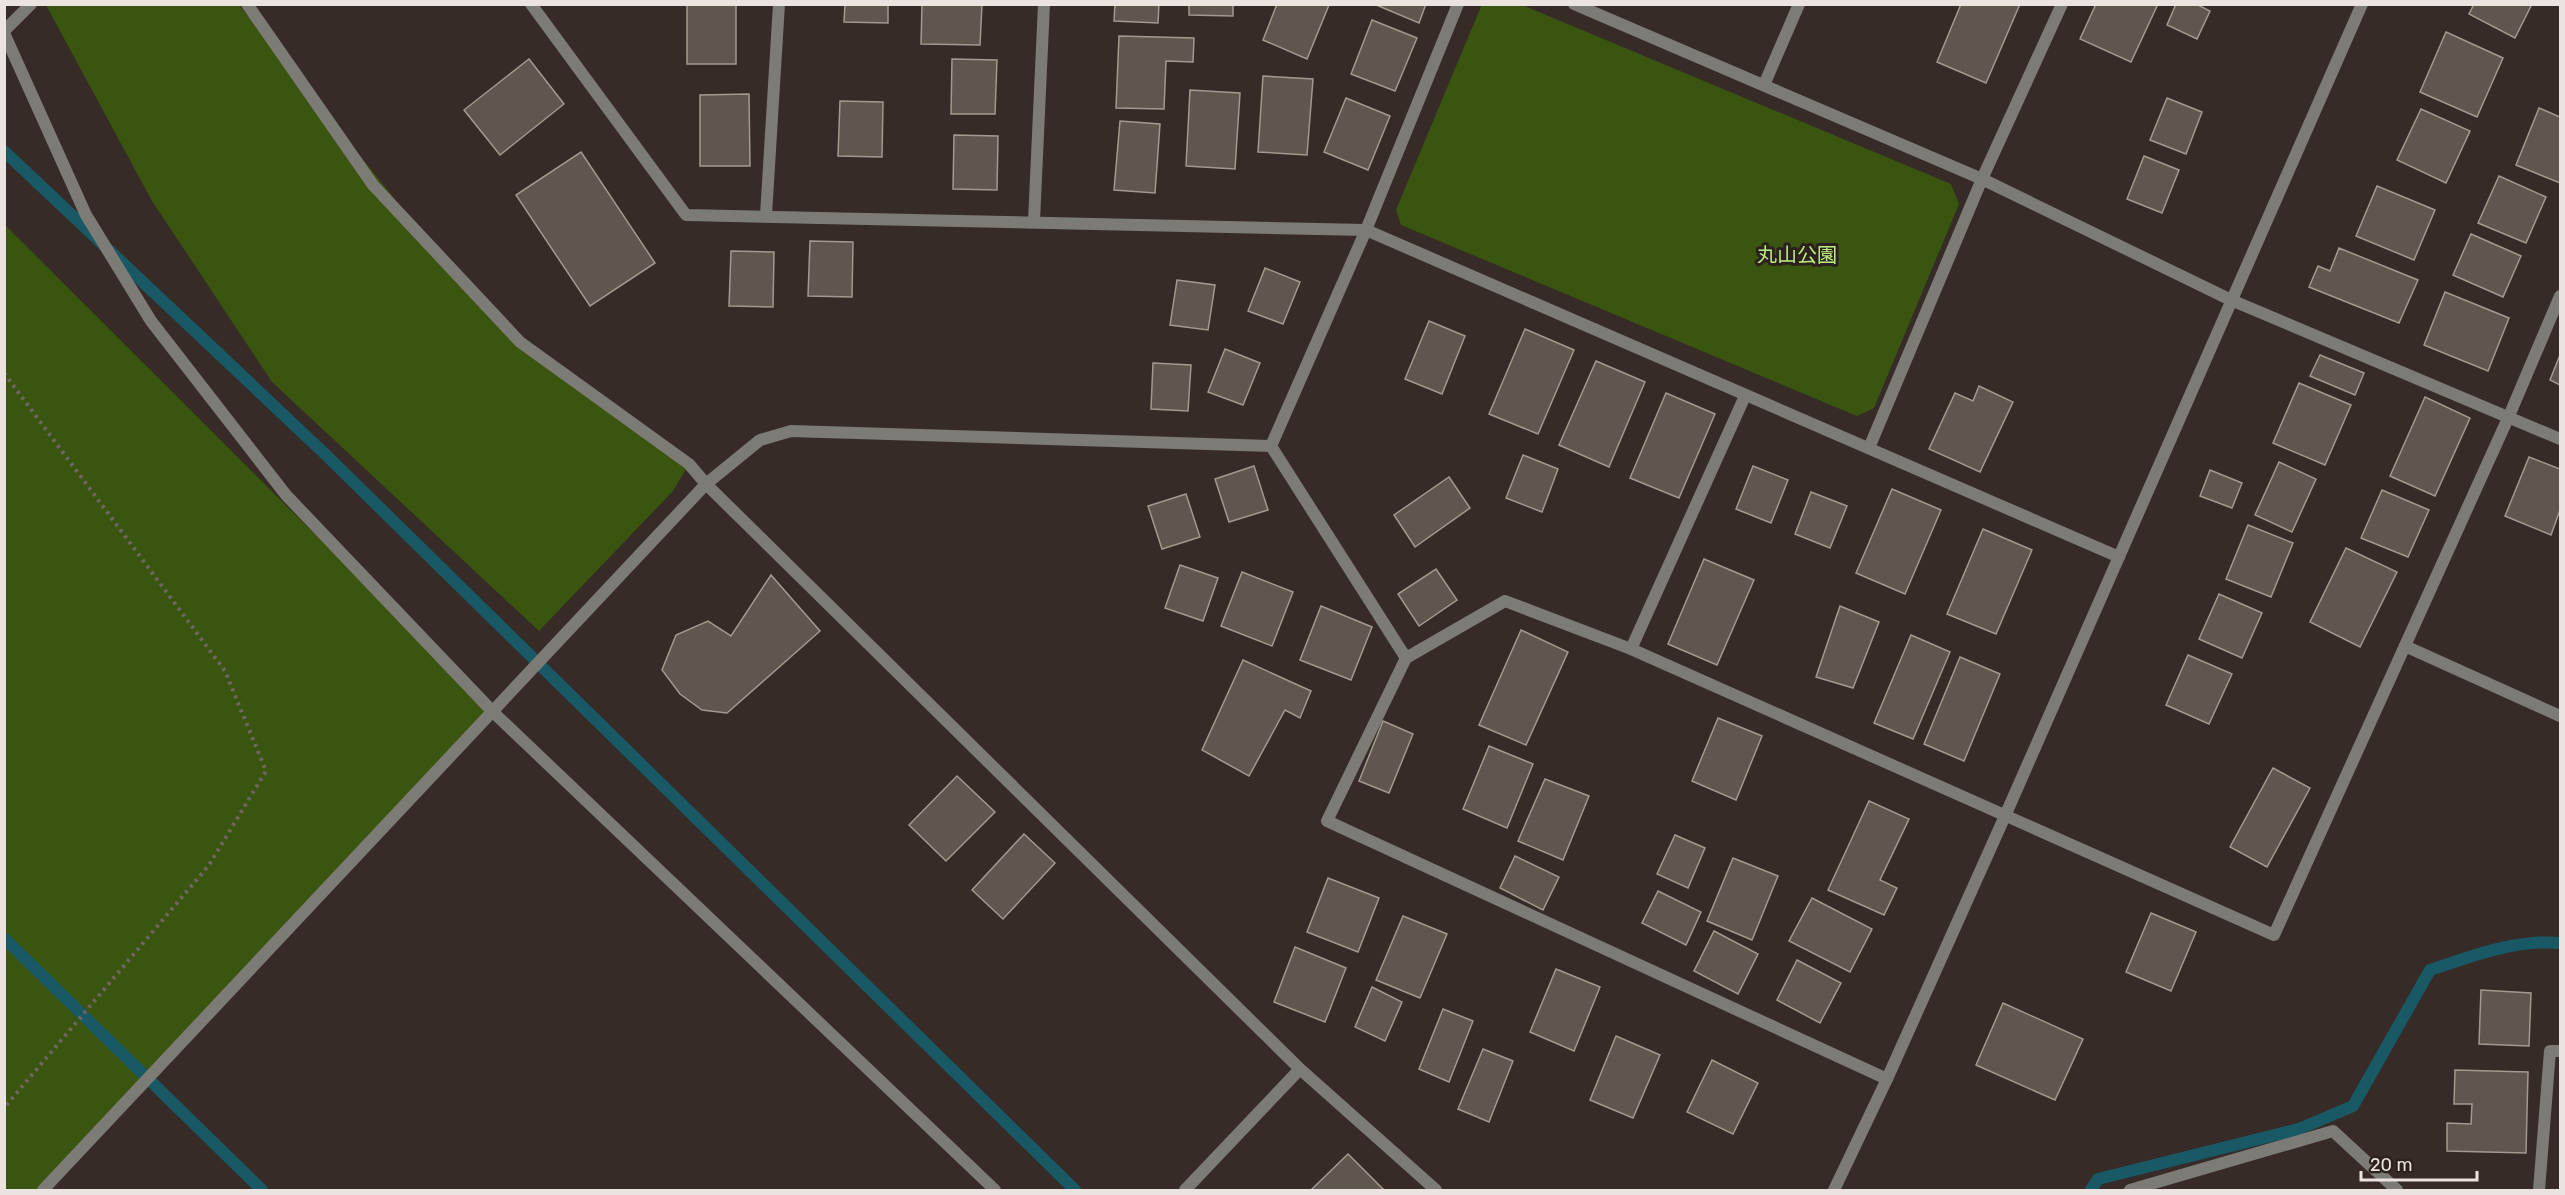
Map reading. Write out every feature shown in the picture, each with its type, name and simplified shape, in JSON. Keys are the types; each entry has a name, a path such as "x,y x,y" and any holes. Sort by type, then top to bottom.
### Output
{"street":[{"path":"31,4 4,32 86,215 151,321 286,495 493,712 995,1191"},
{"path":"247,4 373,185 520,342 689,464 706,484 1300,1069 1436,1191"},
{"path":"531,4 686,215 1366,230 2119,557"},
{"path":"766,215 778,4"},
{"path":"1034,221 1044,4"},
{"path":"1272,446 1366,230 1458,4"},
{"path":"1574,4 1982,179 2231,300 2560,439"},
{"path":"1764,85 1799,4"},
{"path":"1869,448 1982,179 2062,4"},
{"path":"1833,1191 1887,1079 2005,816 2362,4"},
{"path":"1887,1079 1327,820 1406,658 1505,601 1631,649 2274,935 2509,416 2560,296"},
{"path":"1631,649 1745,396"},
{"path":"43,1191 706,484 760,440 791,431 1272,446"},
{"path":"1272,446 1406,658"},
{"path":"2405,646 2560,716"},
{"path":"2539,1191 2550,1051 2560,1052"},
{"path":"1185,1191 1300,1069"},
{"path":"2130,1191 2333,1131 2397,1191"}],"path":[{"path":"4,373 225,671 266,771 209,865 4,1108"}],"green space":[{"name":"丸山公園","path":"1482,4 1522,5 1951,184 1959,204 1874,408 1857,416 1401,225 1396,210"},
{"path":"46,5 239,5 446,263 520,342 689,464 673,491 539,631 272,382 152,201"},
{"path":"4,224 493,712 43,1190 4,1190"}],"building":[{"path":"687,4 736,4 736,64 687,64"},
{"path":"845,4 888,4 888,23 844,22"},
{"path":"922,4 982,4 980,45 921,44"},
{"path":"1115,4 1159,4 1158,23 1114,21"},
{"path":"1189,4 1233,4 1233,16 1189,15"},
{"path":"1277,4 1329,5 1307,59 1263,40"},
{"path":"1374,4 1426,4 1419,23"},
{"path":"1961,4 2020,4 1986,83 1937,62"},
{"path":"2096,4 2158,4 2131,62 2080,39"},
{"path":"2176,4 2196,4 2210,11 2197,39 2167,25"},
{"path":"2474,4 2532,4 2515,38 2469,14"},
{"path":"1372,20 1417,38 1395,91 1351,74"},
{"path":"2446,32 2503,58 2477,117 2420,92"},
{"path":"1119,36 1194,38 1193,62 1166,61 1164,109 1116,108"},
{"path":"529,59 564,104 500,155 464,110"},
{"path":"952,59 997,60 995,114 951,114"},
{"path":"1263,76 1313,79 1307,155 1258,152"},
{"path":"1190,90 1240,93 1235,169 1186,166"},
{"path":"749,94 750,166 700,166 700,95"},
{"path":"1346,98 1390,116 1368,170 1324,152"},
{"path":"2167,98 2202,112 2186,154 2150,140"},
{"path":"840,101 883,102 882,157 838,156"},
{"path":"2539,108 2560,117 2560,183 2516,165"},
{"path":"2421,109 2470,131 2446,183 2397,160"},
{"path":"1120,121 1160,124 1155,193 1114,190"},
{"path":"954,135 998,136 997,190 953,189"},
{"path":"581,152 655,263 590,306 516,195"},
{"path":"2144,156 2179,170 2162,213 2127,199"},
{"path":"2499,176 2546,197 2526,243 2478,223"},
{"path":"2377,186 2435,210 2414,260 2356,236"},
{"path":"2471,234 2521,256 2503,297 2453,275"},
{"path":"810,241 853,242 852,297 808,296"},
{"path":"2339,248 2418,280 2399,323 2309,287 2318,266 2330,271"},
{"path":"731,251 774,252 773,307 729,306"},
{"path":"1265,268 1300,282 1283,324 1248,311"},
{"path":"1177,280 1215,285 1208,330 1170,325"},
{"path":"2445,292 2509,318 2488,371 2424,345"},
{"path":"1429,321 1465,336 1442,394 1405,379"},
{"path":"1525,329 1574,350 1538,434 1489,414"},
{"path":"1225,349 1260,363 1243,405 1208,392"},
{"path":"2320,355 2364,373 2355,395 2310,376"},
{"path":"2560,355 2560,385 2550,380"},
{"path":"1596,361 1645,382 1609,467 1559,445"},
{"path":"1153,363 1191,365 1188,411 1151,409"},
{"path":"2299,383 2351,405 2325,465 2273,443"},
{"path":"1979,386 2013,402 1980,472 1929,449 1955,393 1973,401"},
{"path":"1666,393 1715,414 1679,498 1630,478"},
{"path":"2425,397 2470,418 2435,496 2390,476"},
{"path":"1523,455 1558,469 1542,512 1506,498"},
{"path":"2529,457 2560,469 2560,510 2551,535 2505,516"},
{"path":"2279,462 2316,479 2292,532 2255,515"},
{"path":"1254,466 1268,510 1229,522 1215,479"},
{"path":"1753,466 1788,480 1771,523 1736,509"},
{"path":"2210,470 2242,483 2232,508 2200,496"},
{"path":"1449,477 1470,508 1415,547 1394,515"},
{"path":"1892,489 1941,510 1905,594 1856,573"},
{"path":"2382,490 2429,510 2408,557 2361,538"},
{"path":"1811,492 1847,506 1830,548 1795,534"},
{"path":"1186,494 1200,537 1162,549 1148,506"},
{"path":"2248,525 2293,543 2271,597 2226,579"},
{"path":"1983,529 2032,550 1996,634 1947,614"},
{"path":"2346,548 2397,572 2360,647 2310,622"},
{"path":"1704,559 1754,580 1717,665 1668,644"},
{"path":"1180,565 1218,578 1203,621 1165,608"},
{"path":"1436,569 1457,600 1419,626 1398,594"},
{"path":"1242,572 1293,592 1272,646 1221,626"},
{"path":"771,575 820,631 727,713 702,710 680,694 662,670 676,635 708,621 731,636"},
{"path":"2219,594 2262,613 2242,658 2199,639"},
{"path":"1321,606 1372,627 1351,680 1300,660"},
{"path":"1840,606 1879,622 1853,688 1816,677"},
{"path":"1521,630 1568,652 1526,745 1479,725"},
{"path":"1911,635 1950,652 1913,739 1874,723"},
{"path":"2188,655 2232,674 2209,724 2166,705"},
{"path":"1960,657 2000,674 1964,761 1924,744"},
{"path":"1243,660 1311,691 1300,718 1285,710 1249,776 1202,750"},
{"path":"1718,718 1762,736 1736,800 1692,781"},
{"path":"1383,721 1413,734 1389,793 1359,781"},
{"path":"1489,746 1533,764 1507,828 1463,809"},
{"path":"2273,768 2310,788 2267,867 2230,847"},
{"path":"957,776 995,812 946,861 909,825"},
{"path":"1545,779 1589,796 1563,860 1518,841"},
{"path":"1869,801 1909,819 1880,880 1897,888 1884,915 1828,890"},
{"path":"1024,834 1055,863 1003,919 972,890"},
{"path":"1675,835 1705,848 1688,888 1657,874"},
{"path":"1515,856 1559,877 1543,910 1500,888"},
{"path":"1733,858 1778,876 1752,940 1707,921"},
{"path":"1328,878 1379,898 1358,952 1307,932"},
{"path":"1658,891 1701,912 1686,945 1642,923"},
{"path":"1812,898 1872,929 1850,972 1789,941"},
{"path":"2151,913 2196,932 2171,991 2126,972"},
{"path":"1403,916 1447,934 1420,998 1376,980"},
{"path":"1714,931 1758,954 1738,994 1694,971"},
{"path":"1295,947 1346,968 1325,1022 1274,1002"},
{"path":"1797,960 1841,983 1820,1023 1777,1000"},
{"path":"1556,969 1600,987 1574,1051 1530,1032"},
{"path":"1372,987 1402,1002 1385,1041 1355,1027"},
{"path":"2481,990 2531,993 2529,1046 2479,1044"},
{"path":"2003,1003 2083,1039 2055,1100 1976,1065"},
{"path":"1443,1009 1473,1021 1449,1082 1419,1069"},
{"path":"1616,1036 1660,1055 1633,1118 1590,1100"},
{"path":"1483,1049 1513,1061 1489,1122 1458,1109"},
{"path":"1712,1060 1758,1083 1733,1134 1687,1112"},
{"path":"2455,1070 2528,1072 2526,1153 2447,1151 2447,1123 2471,1124 2472,1104 2454,1104"},
{"path":"1348,1154 1384,1190 1311,1190"}],"waterway":[{"path":"4,151 325,454 1075,1190"},
{"path":"4,938 262,1190"},
{"path":"2091,1190 2098,1179 2299,1129 2353,1106 2430,970 2510,946 2543,942 2560,943"}]}
